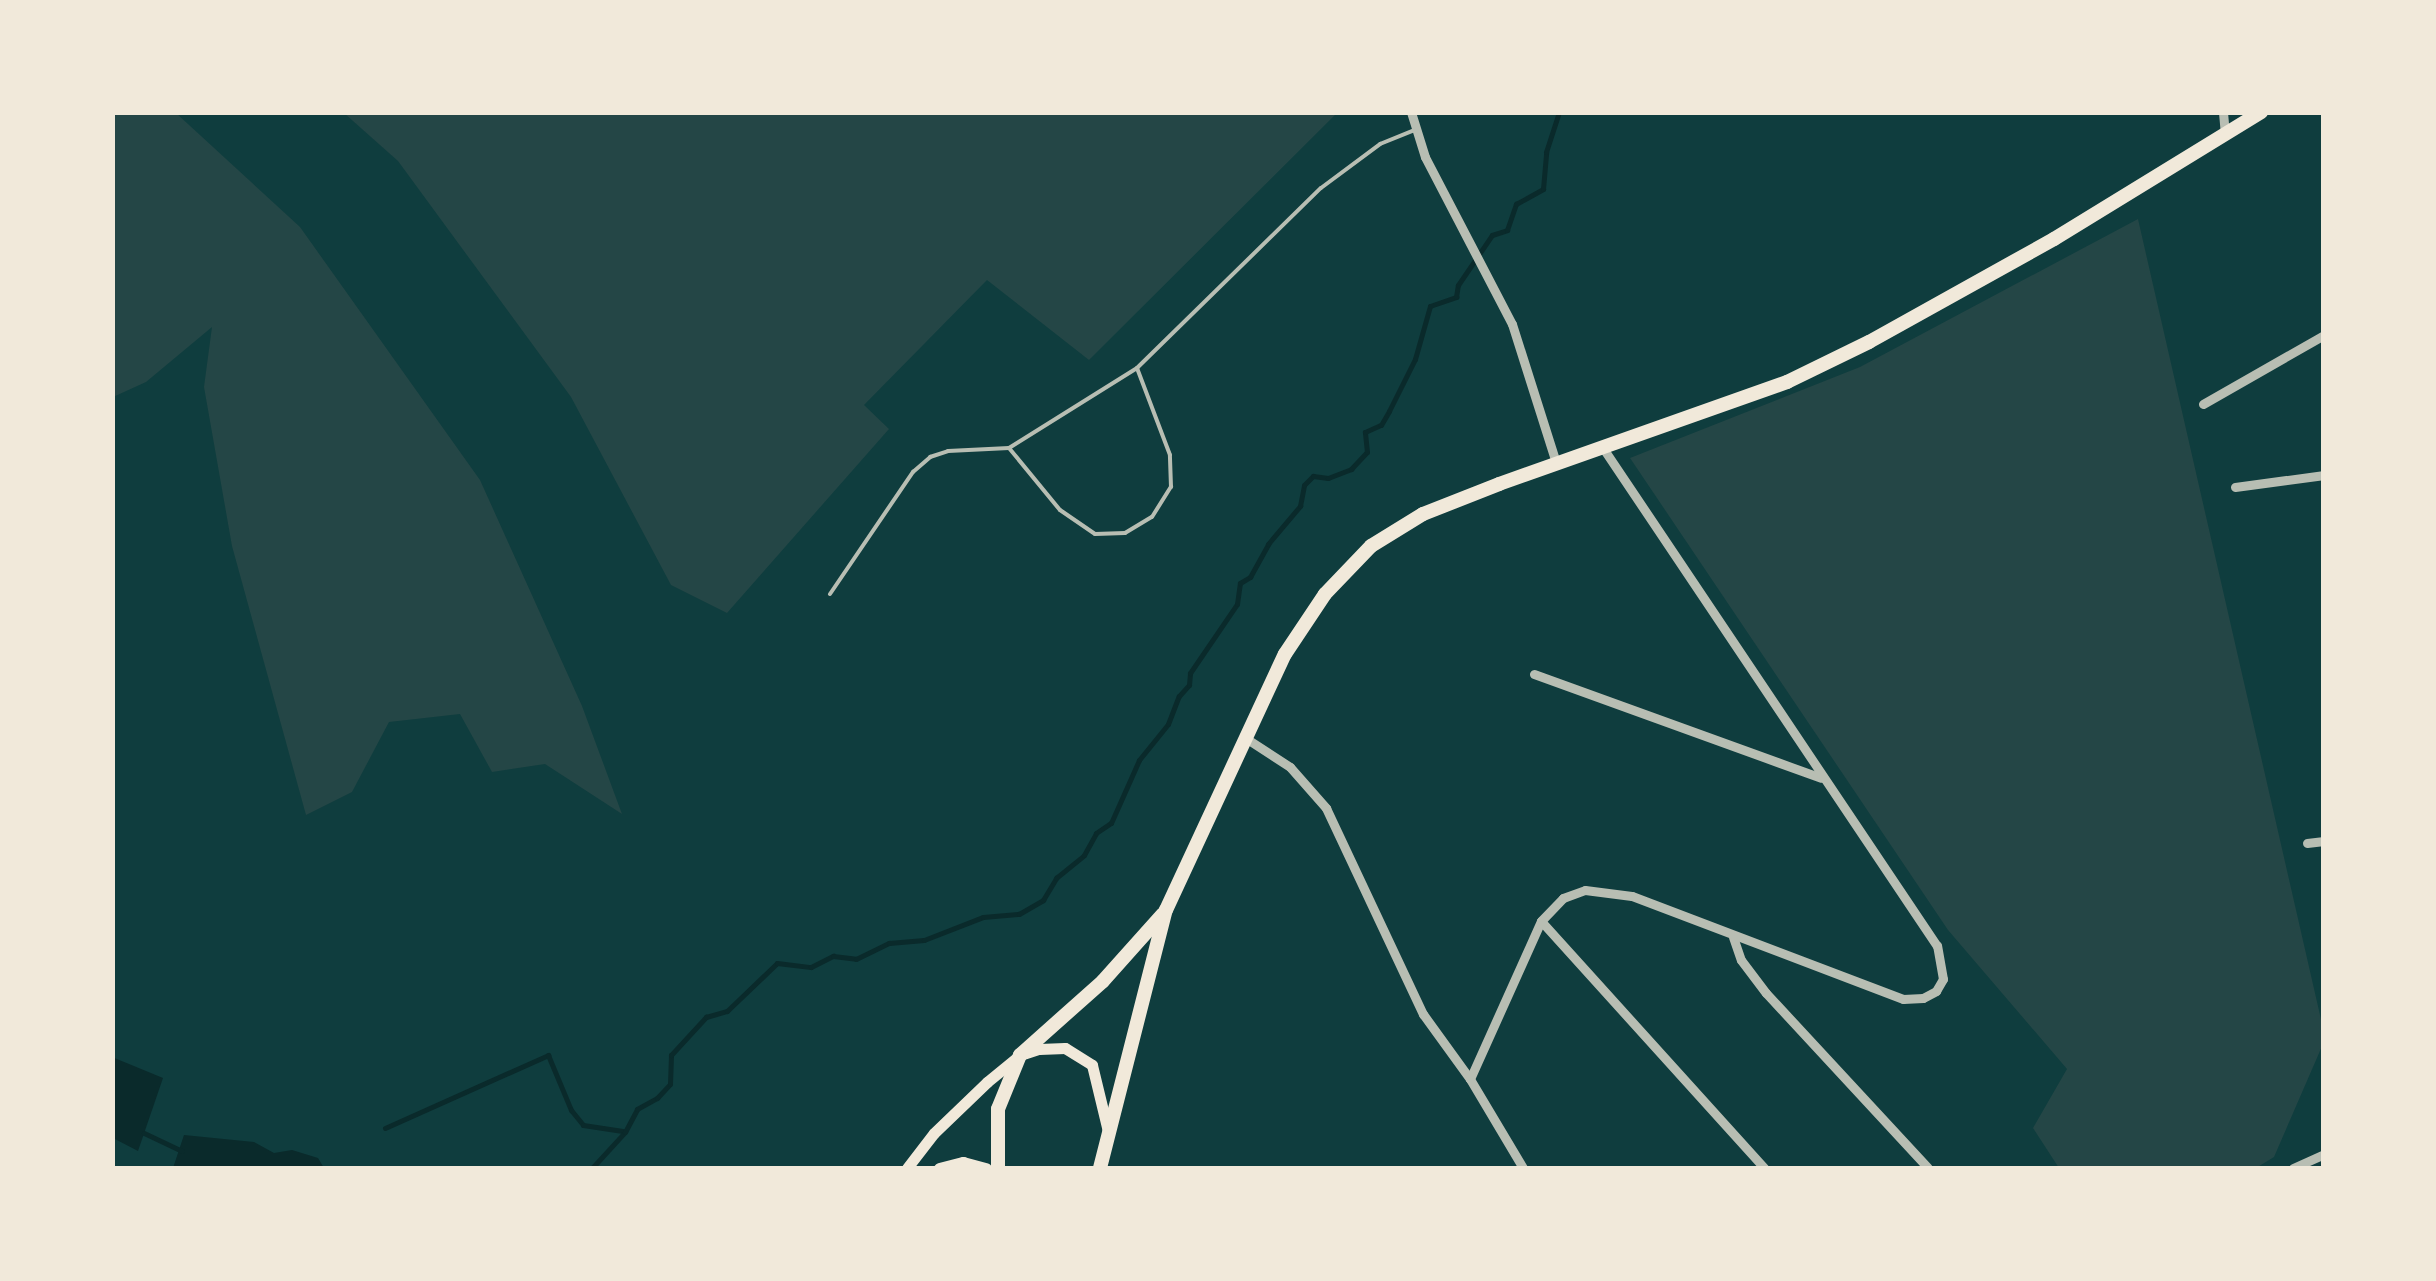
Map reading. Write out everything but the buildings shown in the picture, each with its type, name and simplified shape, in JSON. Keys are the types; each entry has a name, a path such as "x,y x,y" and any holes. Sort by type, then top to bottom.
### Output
{"highway":[{"path":"1097,1165 1108,1136 1166,910 1285,654 1325,594 1370,546 1423,514 1787,382 1869,342 2054,239 2261,112"},
{"path":"998,1168 998,1110 1020,1055 1104,982 1166,910"}],"main road":[{"path":"908,1168 962,1105 1020,1055 1055,1047 1081,1054 1099,1080 1108,1136"},
{"path":"939,1168 963,1162 986,1168"}],"street":[{"path":"1411,112 1414,130 1497,288 1556,463"},
{"path":"2223,112 2225,133"},
{"path":"2204,404 2324,335"},
{"path":"1470,1078 1540,921 1563,898 1585,890 1632,896 1903,999 1923,998 1936,991 1943,979 1937,946 1603,448"},
{"path":"2235,487 2324,475"},
{"path":"1534,674 1824,779"},
{"path":"1244,737 1290,766 1326,808 1423,1014 1470,1078 1523,1168"},
{"path":"2307,842 2324,841"},
{"path":"1540,921 1764,1168"},
{"path":"1733,937 1741,960 1766,993 1928,1168"},
{"path":"2293,1168 2324,1154"}],"lane":[{"path":"830,594 912,472 930,457 948,451 1009,448 1137,368 1332,179 1380,144 1414,130"},
{"path":"1009,448 1060,510 1094,534 1125,533 1152,517 1171,487 1170,455 1137,368"}],"shaded area":[{"path":"113,112 176,113 300,227 480,480 582,706 622,814 545,764 492,772 460,714 389,722 352,792 306,815 232,546 204,387 212,327 146,382 113,397"},
{"path":"344,113 1337,113 1089,360 987,280 864,405 889,429 727,613 671,585 571,397 398,161"},
{"path":"2138,219 2323,1028 2323,1044 2274,1157 2256,1168 2059,1168 2033,1128 2067,1069 1948,930 1630,458 1860,367"},
{"path":"112,1057 163,1078 138,1151 113,1138"},
{"path":"184,1135 254,1142 274,1153 292,1150 318,1158 324,1168 173,1168"}],"waterway":[{"path":"592,1168 625,1132 637,1109 657,1098 670,1084 671,1055 706,1017 727,1011 777,963 811,967 833,956 856,959 889,943 924,940 983,917 1019,914 1043,900 1056,878 1084,855 1096,833 1111,823 1139,760 1168,724 1179,696 1189,685 1190,673 1237,604 1240,583 1250,577 1268,544 1300,506 1304,485 1313,476 1328,478 1351,469 1367,452 1365,432 1381,425 1389,411 1415,359 1430,306 1456,297 1458,285 1492,235 1507,230 1516,204 1543,189 1546,152 1559,112"},
{"path":"385,1128 548,1055 571,1110 583,1125 623,1131"},
{"path":"144,1133 182,1151"}]}
